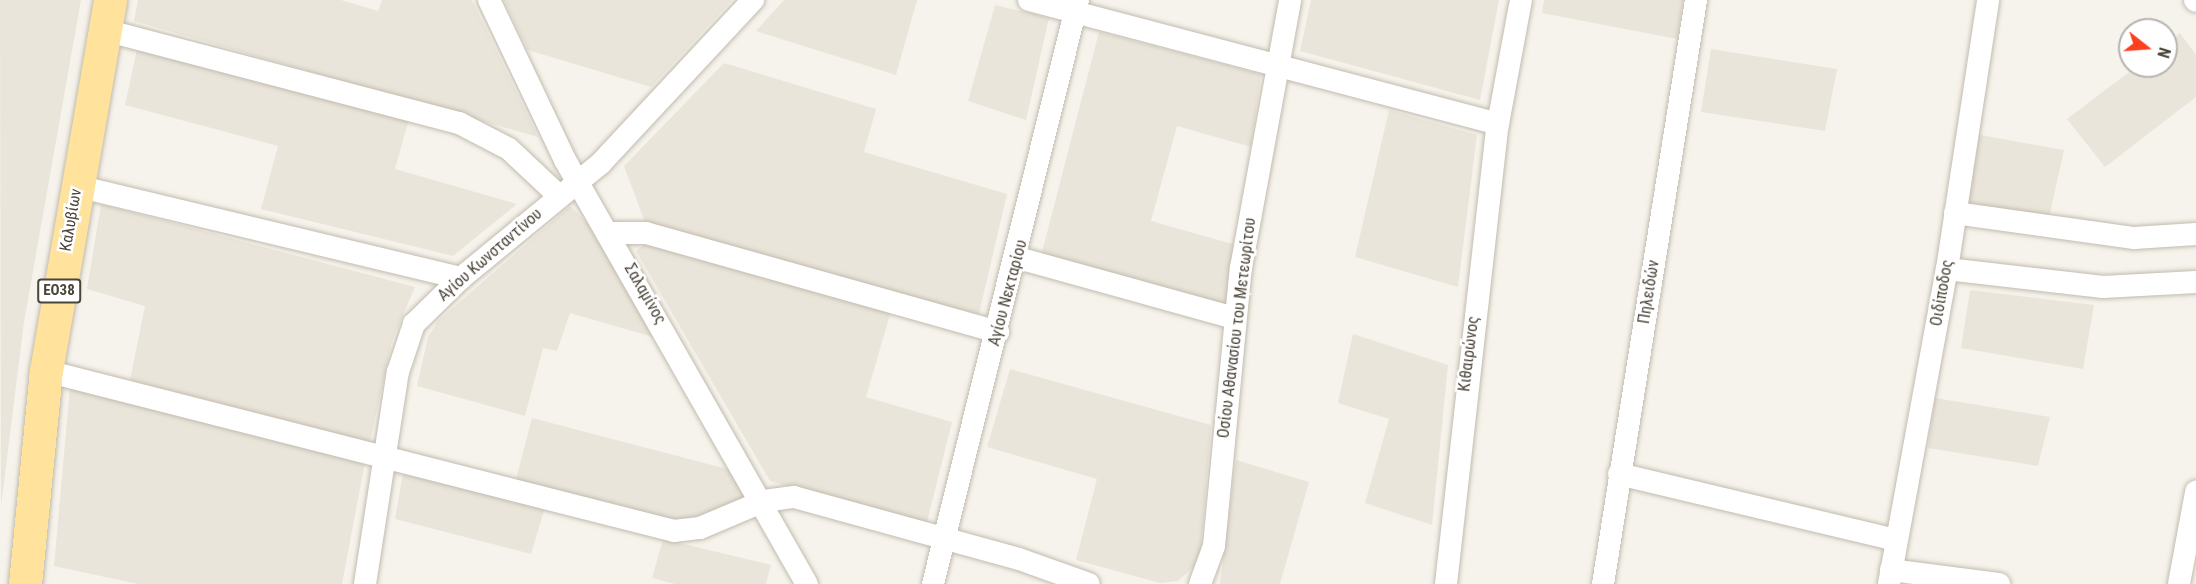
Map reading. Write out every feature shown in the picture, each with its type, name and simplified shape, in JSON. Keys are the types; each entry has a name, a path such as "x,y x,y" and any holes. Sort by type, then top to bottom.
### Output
{"main road":[{"name":"Καλυβίων","path":"26,584 46,371 107,15"}],"street":[{"name":"Σαλαμίνος","path":"489,0 578,182 610,233 764,501 807,584"},
{"name":"Αγίου Κωνσταντίνου","path":"365,584 384,457 408,335 461,278 578,182 753,0"},
{"path":"1029,0 1077,6 1498,124"},
{"name":"Οσίου Αθανασίου του Μετεωρίτου","path":"1200,584 1214,546 1235,318 1276,63 1290,0"},
{"name":"Κιθαιρώνος","path":"1446,584 1498,124 1521,0"},
{"name":"Πηλειδών","path":"1603,584 1696,0"},
{"name":"Οιδίποδος","path":"1890,577 1895,540 1947,269 1988,0"},
{"name":"Αγίου Νεκταρίου","path":"933,584 942,539 1018,258 1077,6"},
{"path":"107,15 459,123 509,149 559,196"},
{"path":"77,186 461,278"},
{"path":"1955,213 2134,238 2196,234"},
{"path":"610,233 646,232 998,332"},
{"path":"1018,258 1235,318"},
{"path":"1947,269 2103,287 2196,282"},
{"path":"46,371 680,533 764,501 794,497 1089,584"},
{"path":"1620,474 1895,540"},
{"path":"2179,584 2196,492"},
{"path":"1890,577 1999,584"}],"shaded area":[{"path":"0,0 81,0 24,322 1,506"},
{"path":"138,0 341,0 378,11 382,0 472,0 538,137 134,21"},
{"path":"504,0 732,0 651,87 528,50"},
{"path":"784,0 917,0 896,75 756,31"},
{"path":"1311,0 1499,0 1480,100 1300,51"},
{"path":"1544,0 1683,0 1677,39 1542,13"},
{"path":"995,5 1049,18 1026,120 968,101"},
{"path":"1099,32 1261,74 1251,147 1177,126 1151,221 1236,245 1225,308 1041,256"},
{"path":"2180,33 2196,55 2196,97 2105,167 2067,119 2121,78 2178,78 2178,35"},
{"path":"138,45 409,119 395,169 517,204 453,256 261,209 278,146 125,105"},
{"path":"1711,49 1837,69 1825,131 1701,112"},
{"path":"724,63 876,109 864,152 1007,194 978,318 645,222 624,166"},
{"path":"1389,110 1477,135 1458,287 1355,257"},
{"path":"1969,133 2064,150 2047,227 1956,210"},
{"path":"101,204 415,287 392,341 370,442 130,380 145,306 87,289"},
{"path":"570,206 596,232 653,337 570,313 557,351 543,348 525,416 417,386 428,337 438,321"},
{"path":"647,242 891,311 866,397 952,422 926,526 770,481 636,251"},
{"path":"1970,290 2094,305 2083,369 1961,348"},
{"path":"1353,334 1448,365 1432,525 1365,503 1389,419 1338,403"},
{"path":"1010,369 1211,425 1200,561 1178,581 1160,583 1076,560 1097,479 987,447"},
{"path":"70,387 365,462 342,584 138,584 54,566"},
{"path":"1935,398 2050,417 2038,466 1928,448"},
{"path":"532,418 735,471 747,490 742,507 684,525 515,483"},
{"path":"1236,460 1309,482 1280,584 1220,584"},
{"path":"404,467 546,504 531,554 395,519"},
{"path":"663,539 771,565 766,584 675,584 652,578"}]}
